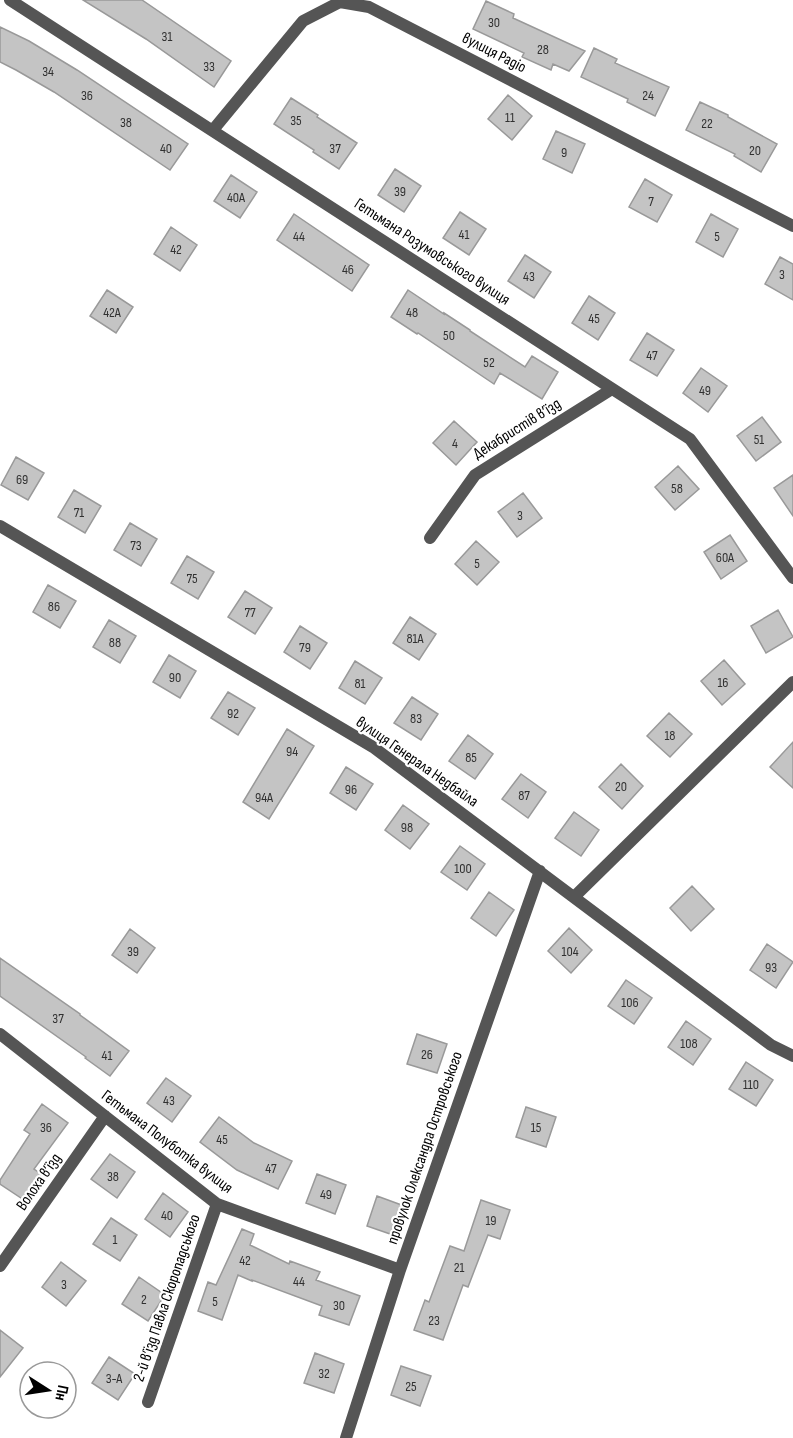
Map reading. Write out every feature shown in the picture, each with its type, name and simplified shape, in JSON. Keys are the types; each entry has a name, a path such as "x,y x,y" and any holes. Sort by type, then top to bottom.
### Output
{"street":[{"name":"Гетьмана Розумовського вулиця","path":"10,0 690,439 793,578"},
{"name":"вулиця Радіо","path":"213,130 303,21 340,2 369,7 793,226"},
{"name":"Декабристів в’їзд","path":"430,538 476,475 612,389"},
{"name":"вулиця Генерала Недбайла","path":"0,526 373,747 771,1045 793,1056"},
{"path":"574,897 793,682"},
{"name":"провулок Олександра Островського","path":"346,1438 400,1270 540,872"},
{"name":"Гетьмана Полуботка вулиця","path":"0,1034 217,1204 400,1270"},
{"name":"Волоха в’їзд","path":"0,1266 105,1116"},
{"name":"2-й в’їзд Павла Скоропадського","path":"148,1402 217,1204"}],"building":[{"path":"83,0 142,0 231,61 214,87 146,39"},
{"path":"486,1 514,14 513,18 585,51 569,71 553,64 551,70 522,57 524,53 473,29"},
{"path":"0,27 29,41 77,70 188,144 170,170 54,92 0,62"},
{"path":"594,48 617,59 615,63 669,87 655,116 627,102 628,99 581,77"},
{"path":"508,95 532,116 512,140 488,119"},
{"path":"291,98 357,143 339,169 274,124"},
{"path":"700,102 728,115 777,144 761,172 734,156 735,154 686,130"},
{"path":"556,131 585,144 572,173 543,159"},
{"path":"395,169 421,186 404,212 378,195"},
{"path":"231,175 257,192 240,218 214,201"},
{"path":"645,179 672,195 657,222 629,207"},
{"path":"460,212 486,229 469,255 443,238"},
{"path":"294,214 369,265 352,291 277,240"},
{"path":"711,214 738,229 723,257 696,242"},
{"path":"171,227 197,245 180,271 154,254"},
{"path":"525,255 551,272 534,298 508,281"},
{"path":"780,257 793,264 793,300 765,284"},
{"path":"107,290 133,307 116,333 90,316"},
{"path":"408,290 525,367 532,356 558,372 542,399 500,373 494,384 391,317"},
{"path":"589,296 615,313 598,340 572,323"},
{"path":"647,333 674,350 657,376 630,360"},
{"path":"701,368 727,386 708,412 683,393"},
{"path":"762,417 781,442 756,461 737,436"},
{"path":"454,421 477,442 456,465 433,443"},
{"path":"16,457 44,473 28,500 1,485"},
{"path":"678,466 699,489 675,510 655,487"},
{"path":"793,475 793,516 774,488"},
{"path":"74,490 101,506 85,533 58,517"},
{"path":"523,493 542,518 517,537 498,512"},
{"path":"130,523 157,539 141,566 114,550"},
{"path":"730,535 747,561 721,579 704,552"},
{"path":"476,541 499,562 477,585 455,564"},
{"path":"187,556 214,572 198,599 171,583"},
{"path":"48,585 76,601 60,628 33,612"},
{"path":"245,591 272,608 255,634 228,617"},
{"path":"778,610 793,637 766,653 751,626"},
{"path":"410,617 436,634 419,660 393,643"},
{"path":"109,620 136,636 120,663 93,647"},
{"path":"300,626 327,643 310,669 284,652"},
{"path":"169,655 196,671 180,698 153,682"},
{"path":"724,660 745,684 722,705 701,681"},
{"path":"355,661 382,678 365,704 339,688"},
{"path":"228,692 255,708 238,735 211,718"},
{"path":"412,697 438,714 421,740 394,723"},
{"path":"669,713 692,734 670,757 647,736"},
{"path":"287,729 314,746 269,819 243,802"},
{"path":"468,735 493,754 475,779 449,761"},
{"path":"793,742 793,788 770,767"},
{"path":"621,764 643,786 622,809 599,787"},
{"path":"346,767 373,784 356,810 330,793"},
{"path":"521,774 546,792 528,818 502,799"},
{"path":"403,805 429,824 410,849 385,830"},
{"path":"574,812 599,830 581,856 555,838"},
{"path":"460,846 485,864 467,890 441,872"},
{"path":"692,886 714,909 691,931 670,908"},
{"path":"489,892 514,910 496,936 471,918"},
{"path":"569,928 592,950 571,973 548,951"},
{"path":"130,929 155,948 137,973 112,955"},
{"path":"767,944 793,962 776,988 750,970"},
{"path":"0,958 129,1051 110,1076 0,996"},
{"path":"626,980 652,998 634,1024 608,1006"},
{"path":"686,1021 711,1039 693,1065 668,1047"},
{"path":"417,1034 447,1044 437,1073 407,1064"},
{"path":"746,1062 773,1080 756,1106 729,1089"},
{"path":"166,1078 191,1096 172,1122 147,1103"},
{"path":"42,1104 68,1123 34,1169 41,1174 24,1200 0,1184 0,1180 30,1134 24,1130"},
{"path":"526,1107 556,1117 546,1147 516,1137"},
{"path":"219,1117 254,1143 292,1161 278,1189 237,1170 200,1142"},
{"path":"110,1154 135,1172 117,1198 91,1179"},
{"path":"317,1174 346,1185 335,1214 306,1203"},
{"path":"163,1193 188,1212 170,1237 145,1219"},
{"path":"377,1196 407,1207 396,1236 367,1226"},
{"path":"481,1200 510,1210 500,1239 488,1235 468,1287 463,1285 443,1340 414,1330 425,1300 429,1302 450,1246 464,1251"},
{"path":"111,1218 137,1235 120,1261 93,1244"},
{"path":"242,1229 254,1234 250,1245 289,1264 290,1261 320,1272 316,1280 360,1296 349,1325 319,1315 322,1306 238,1275 222,1320 198,1311 208,1282 216,1285"},
{"path":"61,1262 86,1281 66,1306 42,1287"},
{"path":"139,1277 165,1295 148,1321 122,1304"},
{"path":"0,1330 23,1348 0,1377"},
{"path":"315,1353 344,1364 334,1393 304,1383"},
{"path":"109,1357 135,1374 118,1400 92,1383"},
{"path":"401,1366 431,1376 420,1406 391,1395"}]}
